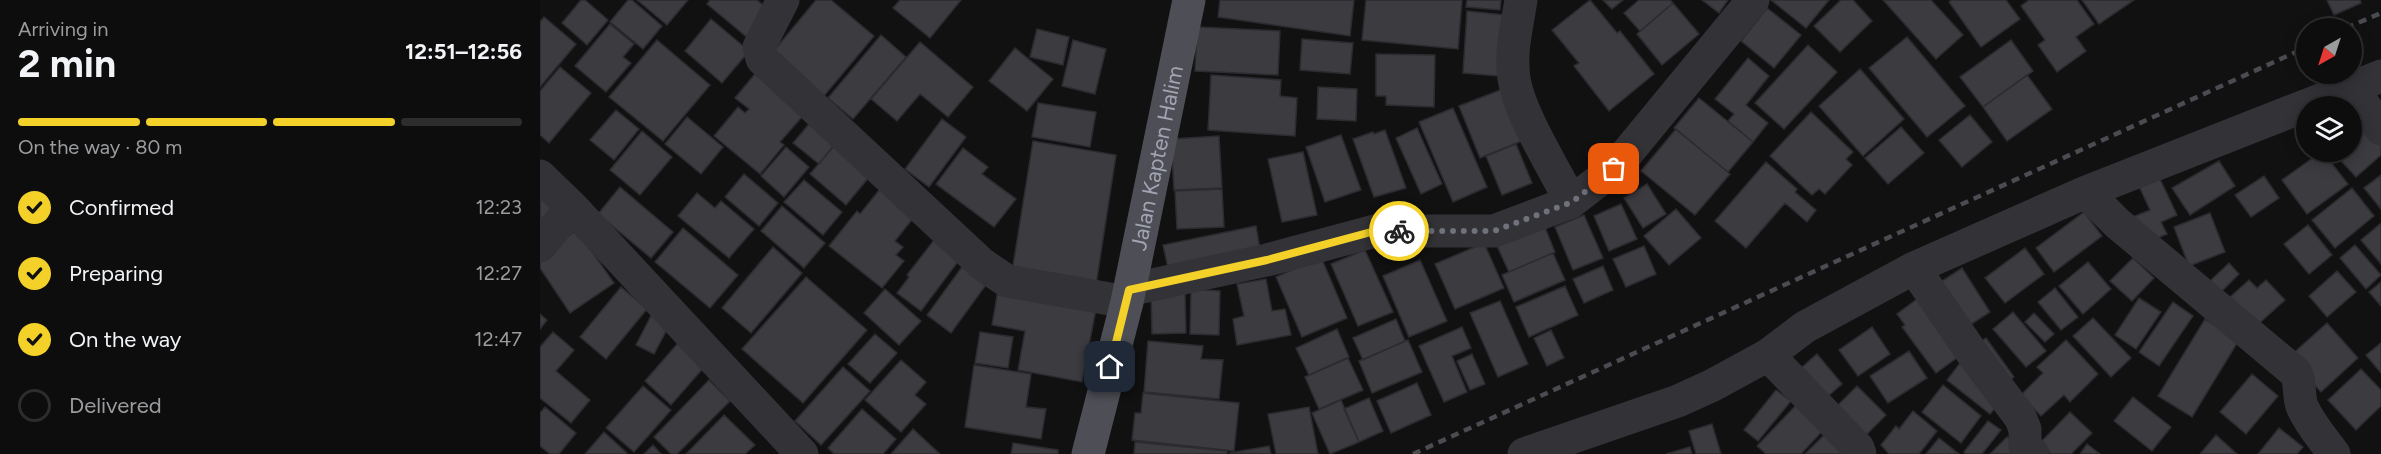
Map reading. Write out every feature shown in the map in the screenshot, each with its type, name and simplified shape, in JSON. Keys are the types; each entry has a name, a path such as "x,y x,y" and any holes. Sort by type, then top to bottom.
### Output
{"main road":[{"name":"Jalan Kapten Halim","path":"1088,454 1128,296 1189,0"}],"street":[{"path":"783,0 759,47 762,59 982,264 1007,282 1128,296 1375,231 1494,231 1572,202 1614,169 1753,0"},
{"path":"1521,0 1513,47 1514,78 1519,99 1572,202"},
{"path":"1524,454 1678,401 1768,355 1805,327 1914,268 2086,192 2366,82 2381,129"},
{"path":"540,176 572,207 802,454"},
{"path":"2086,192 2118,223 2296,374 2300,380 2302,405 2334,454"},
{"path":"540,246 572,207"},
{"path":"1914,268 1972,353 2020,417 2025,429 2025,446 2033,454"},
{"path":"1768,355 1858,448 1860,454"}],"building":[{"path":"581,0 585,0 608,20 587,45 562,23"},
{"path":"628,0 632,0 662,26 643,49 610,22"},
{"path":"637,0 688,0 667,25"},
{"path":"710,0 757,0 771,12 749,39 707,4"},
{"path":"816,0 831,0 874,36 824,96 772,53"},
{"path":"900,0 961,0 930,38 893,8"},
{"path":"1220,0 1354,0 1350,36 1218,17"},
{"path":"1366,0 1462,0 1458,49 1362,40"},
{"path":"1467,0 1501,0 1500,10 1466,7"},
{"path":"1590,0 1617,33 1620,31 1654,74 1609,111 1574,66 1579,63 1552,30"},
{"path":"1603,0 1623,0 1612,9"},
{"path":"1639,0 1670,0 1673,3 1640,31 1624,13"},
{"path":"1702,0 1728,0 1719,13"},
{"path":"1771,0 1829,0 1806,28"},
{"path":"1841,0 1853,0 1872,21 1840,52 1814,26"},
{"path":"1883,0 1931,0 1963,35 1936,59"},
{"path":"1952,0 2006,0 2020,19 1981,47 1949,2"},
{"path":"2029,0 2077,0 2094,24 2076,37 2086,51 2057,72 2038,45 2045,40 2021,6"},
{"path":"2082,0 2134,0 2099,24"},
{"path":"2327,0 2360,0 2361,3 2334,15"},
{"path":"1673,3 1699,34 1662,65 1637,34"},
{"path":"1767,8 1801,35 1774,68 1741,41"},
{"path":"1467,11 1504,15 1499,76 1463,73"},
{"path":"544,17 576,44 540,87 540,22"},
{"path":"711,19 749,51 722,83 685,51"},
{"path":"610,24 634,44 623,57 631,63 606,92 575,66"},
{"path":"1197,27 1280,31 1278,75 1195,71"},
{"path":"1037,29 1069,37 1063,65 1030,57"},
{"path":"881,35 906,57 853,119 828,98"},
{"path":"1907,37 1965,106 1927,137 1869,68"},
{"path":"1302,39 1353,43 1350,74 1300,70"},
{"path":"657,40 710,85 663,141 609,97"},
{"path":"1073,40 1106,49 1095,94 1062,86"},
{"path":"2011,40 2033,71 1983,107 1960,77"},
{"path":"920,42 973,87 948,117 920,94 897,121 871,99"},
{"path":"1808,45 1837,72 1784,129 1755,103"},
{"path":"1015,48 1053,79 1027,111 989,81"},
{"path":"1376,54 1435,55 1434,107 1386,105 1386,96 1376,96"},
{"path":"1748,58 1769,76 1746,105 1768,123 1753,142 1728,121 1734,114 1715,99"},
{"path":"560,67 591,93 549,143 540,135 540,91"},
{"path":"759,69 808,110 780,142 784,145 760,174 714,136 738,107 745,113 749,109 735,98"},
{"path":"1860,69 1904,119 1863,156 1819,106"},
{"path":"1211,75 1281,80 1280,96 1297,98 1295,136 1208,130"},
{"path":"2027,75 2052,109 2007,141 1983,107"},
{"path":"1318,87 1357,89 1356,121 1317,119"},
{"path":"1503,89 1524,140 1480,158 1459,106"},
{"path":"1699,98 1753,142 1728,172 1674,128"},
{"path":"1038,103 1096,112 1090,147 1032,137"},
{"path":"1453,108 1487,187 1453,202 1419,122"},
{"path":"616,110 639,129 614,160 590,140"},
{"path":"1811,112 1853,152 1846,159 1852,165 1825,194 1819,189 1812,195 1770,156"},
{"path":"1970,115 1992,142 1962,167 1939,140"},
{"path":"687,117 723,147 701,174 665,144"},
{"path":"942,119 966,137 929,187 905,169"},
{"path":"2365,121 2381,140 2381,155 2356,177 2342,162 2362,162 2362,124"},
{"path":"809,124 834,145 819,164 793,143"},
{"path":"1901,127 1924,153 1888,184 1865,158"},
{"path":"1417,128 1442,184 1421,194 1396,138"},
{"path":"1676,129 1730,174 1695,215 1641,171"},
{"path":"1385,130 1406,188 1374,197 1353,139"},
{"path":"642,131 672,157 640,195 610,170"},
{"path":"1341,135 1361,190 1325,202 1306,147"},
{"path":"1219,136 1222,188 1174,190 1171,139"},
{"path":"1033,141 1116,155 1096,285 1012,272"},
{"path":"1516,144 1532,183 1502,195 1486,156"},
{"path":"834,146 870,176 846,205 810,174"},
{"path":"786,147 809,167 784,197 761,176"},
{"path":"963,148 988,167 982,174 1016,199 994,227 936,184"},
{"path":"1303,152 1317,215 1282,222 1268,159"},
{"path":"2219,161 2235,186 2190,215 2172,188"},
{"path":"1766,162 1797,189 1795,192 1816,210 1807,222 1785,203 1746,248 1715,221"},
{"path":"2307,162 2331,162 2348,184 2307,214 2282,180"},
{"path":"744,174 778,203 759,226 725,197"},
{"path":"2381,175 2381,209 2364,188"},
{"path":"2264,176 2279,198 2251,217 2235,195"},
{"path":"2159,177 2177,215 2161,222 2167,234 2145,243 2133,217 2150,210 2139,186"},
{"path":"804,180 842,212 823,235 784,202"},
{"path":"1647,184 1666,214 1643,228 1624,198"},
{"path":"540,187 559,202 540,225"},
{"path":"620,187 673,232 651,258 598,214"},
{"path":"2352,188 2374,216 2335,248 2312,220"},
{"path":"880,189 914,217 895,241 903,247 896,255 904,261 882,288 829,246 857,211 860,214"},
{"path":"1222,189 1224,227 1177,229 1175,191"},
{"path":"697,193 715,208 721,201 754,229 729,258 678,216"},
{"path":"1621,204 1637,239 1609,251 1594,216"},
{"path":"782,206 825,243 804,268 761,231"},
{"path":"1676,209 1701,238 1669,265 1644,236"},
{"path":"2084,212 2102,236 2054,272 2036,248"},
{"path":"2210,213 2225,252 2189,266 2174,227"},
{"path":"1584,215 1603,258 1573,270 1555,227"},
{"path":"2380,224 2381,226 2381,264 2361,240"},
{"path":"1544,225 1555,252 1509,272 1497,246"},
{"path":"2308,225 2332,255 2309,274 2284,244"},
{"path":"1256,226 1261,255 1169,273 1163,245"},
{"path":"683,228 738,275 710,308 655,262"},
{"path":"577,230 614,283 570,313 540,268 540,255"},
{"path":"938,235 963,255 921,311 897,293 909,277 907,275"},
{"path":"1484,243 1504,288 1455,309 1435,264"},
{"path":"2355,245 2381,275 2366,289 2340,258"},
{"path":"1644,246 1656,274 1626,287 1613,259"},
{"path":"773,247 802,273 751,333 722,308"},
{"path":"2025,248 2044,274 2005,303 1985,278"},
{"path":"1365,250 1393,312 1358,326 1331,264"},
{"path":"1553,253 1565,280 1514,302 1502,275"},
{"path":"1321,257 1347,318 1302,337 1276,277"},
{"path":"2133,258 2154,278 2132,301 2110,281"},
{"path":"967,260 991,278 951,333 927,315"},
{"path":"1420,260 1447,321 1409,337 1383,276"},
{"path":"2088,262 2111,289 2083,314 2059,286"},
{"path":"2229,263 2239,274 2218,295 2207,284"},
{"path":"1603,266 1613,290 1584,303 1573,279"},
{"path":"1962,268 1990,312 1967,327 1939,283"},
{"path":"2337,271 2356,292 2327,317 2309,296"},
{"path":"806,277 867,330 803,403 742,349"},
{"path":"1266,279 1272,311 1285,309 1291,335 1237,345 1233,319 1244,316 1237,284"},
{"path":"2249,280 2257,288 2266,280 2285,300 2254,328 2229,298"},
{"path":"2381,282 2381,306 2369,292"},
{"path":"1565,286 1578,315 1529,337 1516,307"},
{"path":"621,287 647,309 606,359 580,337"},
{"path":"2055,288 2078,317 2061,330 2038,302"},
{"path":"885,289 921,321 899,345 864,313"},
{"path":"1191,289 1220,291 1219,335 1190,334"},
{"path":"998,290 1096,309 1082,382 1018,370 1025,331 992,325"},
{"path":"1151,294 1185,294 1186,333 1152,334"},
{"path":"1921,296 1958,357 1936,373 1902,327 1905,325 1897,314"},
{"path":"2139,298 2161,312 2136,349 2115,335"},
{"path":"1500,301 1528,364 1498,377 1470,313"},
{"path":"2173,302 2193,316 2159,366 2139,352"},
{"path":"654,310 672,320 654,354 636,345"},
{"path":"2013,312 2046,351 2026,367 1993,329"},
{"path":"2034,313 2054,334 2045,342 2025,322"},
{"path":"540,314 547,320 540,329"},
{"path":"2093,318 2131,358 2111,377 2073,336"},
{"path":"1396,319 1405,341 1363,360 1353,338"},
{"path":"2205,319 2239,340 2192,417 2158,396"},
{"path":"2327,323 2358,358 2321,392 2289,357"},
{"path":"1462,327 1471,348 1452,356 1467,392 1444,402 1419,346"},
{"path":"1872,327 1890,354 1858,376 1839,350"},
{"path":"1337,329 1349,357 1309,375 1296,348"},
{"path":"1551,330 1564,358 1547,366 1534,338"},
{"path":"553,332 574,350 556,371 590,400 571,423 540,398 540,347"},
{"path":"980,332 1013,337 1008,368 975,363"},
{"path":"875,334 897,353 870,383 848,364"},
{"path":"1986,338 2014,377 2002,385 1974,346"},
{"path":"1408,340 1422,372 1372,393 1359,361"},
{"path":"2066,340 2098,374 2070,402 2064,395 2041,416 2021,395 2043,373 2037,367"},
{"path":"1148,341 1203,346 1201,359 1223,360 1219,399 1144,392"},
{"path":"678,343 705,366 671,405 645,381"},
{"path":"2381,343 2381,373 2366,355"},
{"path":"1909,351 1927,378 1888,403 1870,376"},
{"path":"1472,354 1485,384 1470,390 1457,361"},
{"path":"1817,354 1842,384 1819,404 1794,374"},
{"path":"1348,358 1363,390 1319,409 1305,377"},
{"path":"901,360 926,382 915,395 926,404 901,432 865,400"},
{"path":"1960,363 2004,398 1990,414 1947,380"},
{"path":"974,365 1031,374 1026,407 1046,409 1041,439 965,427"},
{"path":"843,367 870,391 821,445 795,421"},
{"path":"2361,369 2381,390 2381,406 2356,430 2328,400"},
{"path":"2252,374 2278,396 2246,434 2220,412"},
{"path":"709,380 730,401 677,454 671,454 654,437"},
{"path":"1417,383 1431,415 1391,433 1377,401"},
{"path":"1943,385 1981,416 1961,443 1922,412"},
{"path":"643,386 671,410 634,452 606,428"},
{"path":"1857,386 1886,415 1863,438 1834,409"},
{"path":"1776,390 1791,401 1758,441 1744,430"},
{"path":"1143,393 1239,403 1234,451 1132,440 1135,413 1141,413"},
{"path":"2133,397 2171,427 2152,451 2114,421"},
{"path":"1369,398 1383,431 1359,442 1344,409"},
{"path":"1341,400 1359,442 1330,454 1312,413"},
{"path":"1800,401 1827,426 1801,454 1766,454 1757,446"},
{"path":"545,407 576,433 559,454 550,454 540,446 540,413"},
{"path":"1309,407 1318,454 1276,454 1268,414"},
{"path":"862,409 896,439 883,454 834,454 828,448"},
{"path":"1913,411 1937,431 1919,454 1889,454 1881,445 1896,426 1899,429"},
{"path":"2070,412 2092,433 2071,454 2051,454 2040,443"},
{"path":"724,415 755,445 745,454 686,454"},
{"path":"1988,421 2001,430 1982,454 1966,454 1964,452"},
{"path":"1712,424 1721,454 1696,454 1689,431"},
{"path":"2279,428 2303,447 2297,454 2258,454"},
{"path":"913,429 940,454 891,454"},
{"path":"604,432 627,453 585,454"},
{"path":"1824,435 1843,454 1805,454"},
{"path":"2216,435 2237,454 2200,454"},
{"path":"2007,437 2022,451 2019,454 1990,454"},
{"path":"1939,438 1959,454 1926,454"},
{"path":"1135,442 1227,451 1227,454 1134,454"},
{"path":"1013,443 1058,450 1058,454 1011,454"},
{"path":"2087,444 2100,454 2080,454"},
{"path":"653,445 661,454 644,454"},
{"path":"1269,446 1271,454 1229,453"},
{"path":"1690,447 1692,454 1666,454"}],"railway":[{"path":"2362,21 2381,13"},
{"path":"1413,454 2296,52"}],"way so far":[{"path":"1399,231 1494,231 1572,202 1614,169"}],"route":[{"path":"1110,367 1129,290 1267,260 1375,231 1399,231"}]}
